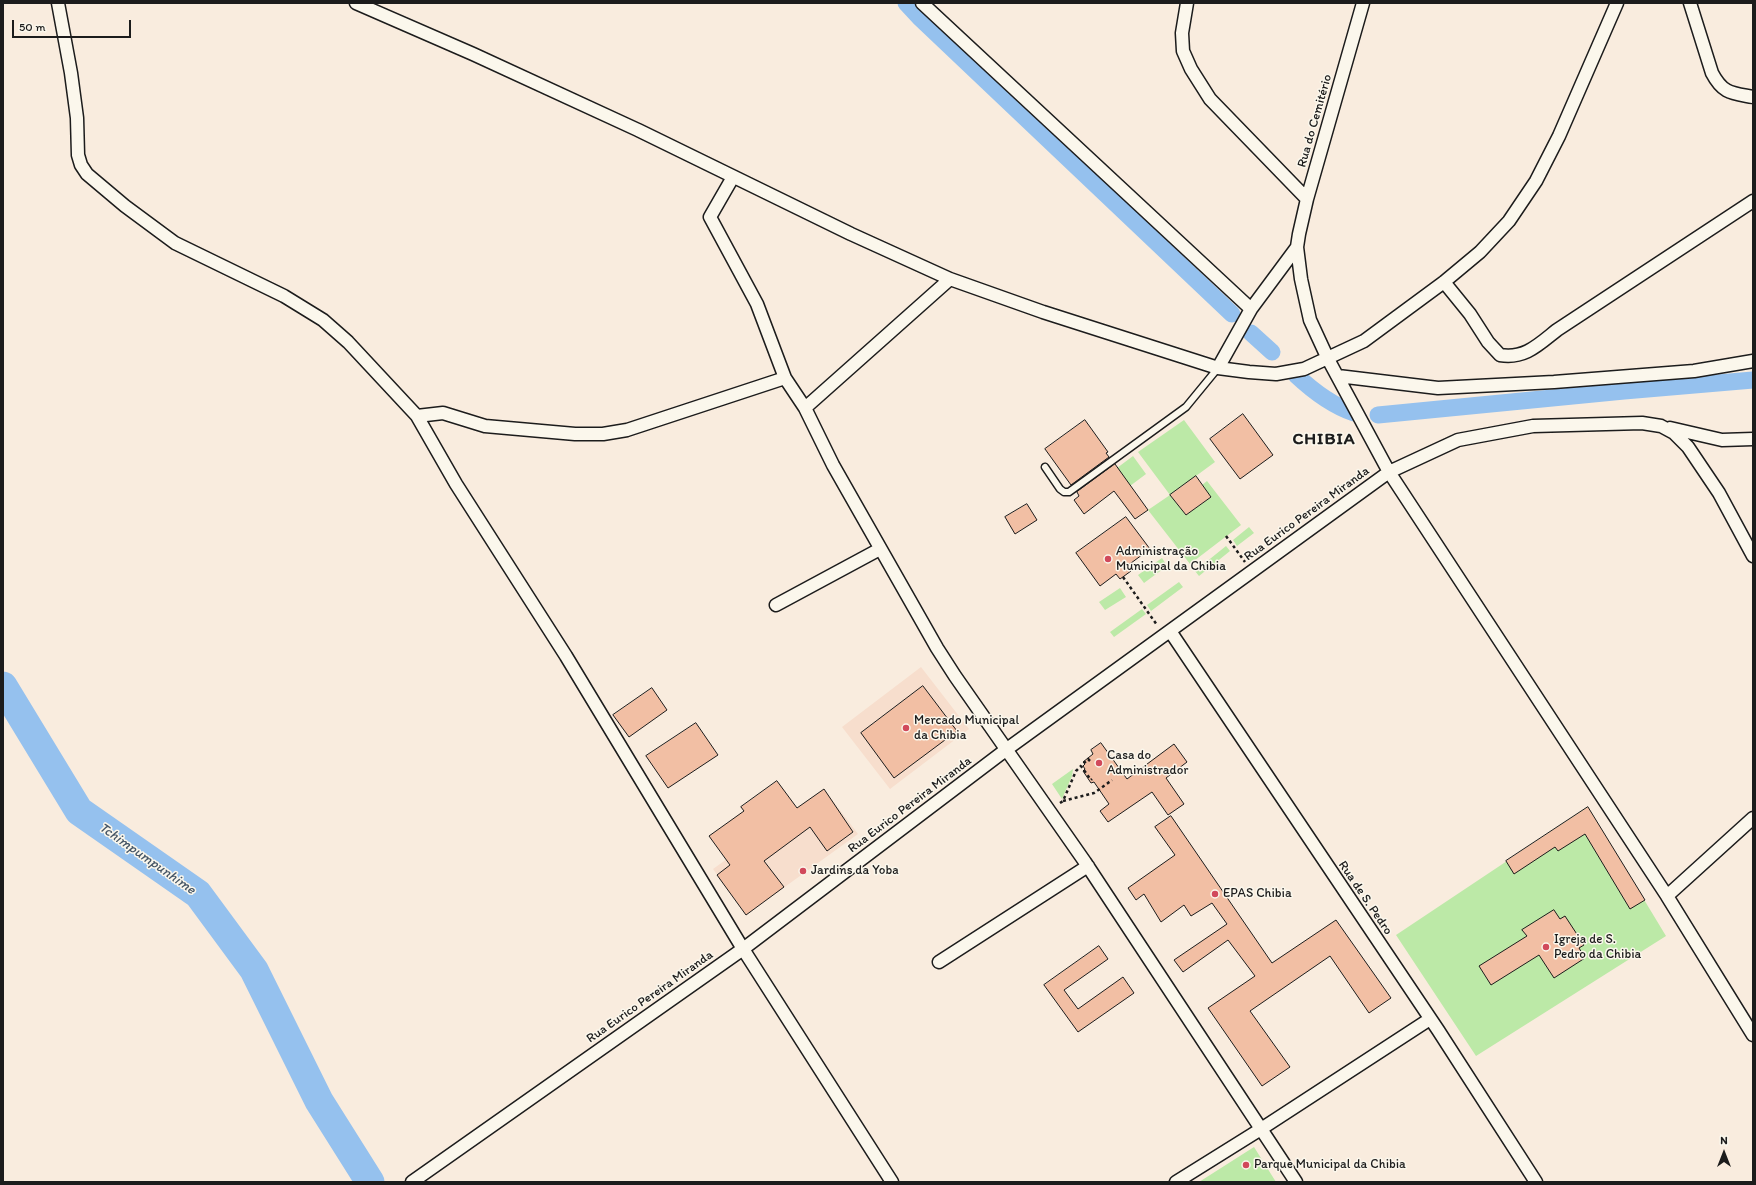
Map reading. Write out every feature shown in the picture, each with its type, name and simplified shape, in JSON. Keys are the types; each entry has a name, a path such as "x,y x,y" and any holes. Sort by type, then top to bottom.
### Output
{"street":[{"path":"58,3 71,73 77,118 78,155 81,165 87,174 125,206 175,243 284,296 323,320 348,342 416,416 456,484 566,656 742,949 892,1182"},
{"path":"356,3 473,54 595,110 851,234 950,279 1043,312 1218,368 1276,374 1304,369 1364,341 1444,282 1480,252 1509,221 1536,181 1559,136 1617,3"},
{"path":"922,3 1251,309"},
{"path":"1187,3 1182,33 1183,51 1191,69 1210,98 1307,199"},
{"name":"Rua do Cemitério","path":"1297,247 1307,199 1363,3"},
{"path":"1690,3 1712,73 1717,82 1726,90 1753,97"},
{"path":"733,177 710,217 757,304 785,378 805,408 832,465 941,653 1088,866 1296,1182"},
{"path":"1444,282 1470,314 1488,342 1500,355 1519,356 1536,347 1557,330 1753,202"},
{"path":"1218,368 1251,309 1297,247"},
{"path":"1297,247 1301,279 1310,320 1328,359 1389,472 1667,896 1753,1035"},
{"path":"805,408 950,279"},
{"path":"1338,376 1438,388 1554,382 1694,371 1753,360"},
{"path":"416,416 443,413 485,426 575,434 603,434 627,430 785,378"},
{"name":"Rua Eurico Pereira Miranda","path":"412,1182 742,949 1007,749 1389,472 1458,440 1533,426 1642,423 1722,440 1753,439"},
{"path":"1661,426 1674,433 1688,447 1719,493 1753,556"},
{"path":"776,605 880,549"},
{"name":"Rua de S. Pedro","path":"1167,633 1430,1019 1536,1182"},
{"path":"1667,896 1753,818"},
{"path":"939,962 1088,866"},
{"path":"1176,1182 1261,1129 1430,1019"}],"lane":[{"path":"1044,467 1060,489 1064,492 1069,492 1186,407 1218,368"}],"path":[{"path":"1226,536 1252,571"},
{"path":"1123,577 1167,633"},
{"path":"1063,801 1076,771 1088,759 1090,761"},
{"path":"1081,766 1091,780 1092,779"},
{"path":"1049,810 1063,801 1094,793 1112,780"}],"shaded area":[{"name":"Mercado Municipal da Chibia","path":"921,667 969,729 890,789 842,727"},
{"name":"Jardins da Yoba","path":"824,789 858,834 746,915 713,869"}],"green space":[{"path":"1184,420 1215,462 1170,495 1138,452"},
{"path":"1133,456 1146,474 1130,486 1117,468"},
{"path":"1207,481 1241,525 1190,564 1148,510 1170,495 1186,515 1211,497 1202,485"},
{"path":"1249,527 1254,533 1237,546 1233,540"},
{"path":"1226,546 1230,551 1199,576 1195,571"},
{"path":"1162,558 1167,566 1144,583 1138,575"},
{"path":"1179,582 1183,587 1151,611 1147,605"},
{"path":"1120,588 1126,597 1105,610 1099,602"},
{"path":"1142,609 1146,614 1114,637 1110,632"},
{"path":"1073,769 1072,776 1062,799 1052,784"},
{"path":"1588,807 1666,936 1476,1056 1396,935"},
{"name":"Parque Municipal da Chibia","path":"1254,1147 1276,1182 1199,1182"}],"building":[{"path":"1243,414 1273,455 1240,479 1210,439"},
{"path":"1085,420 1108,452 1106,453 1109,457 1071,485 1045,449"},
{"path":"1115,464 1148,510 1135,519 1114,491 1084,514 1074,500 1079,496 1077,492"},
{"path":"1196,476 1211,497 1186,515 1170,495"},
{"path":"1027,504 1037,520 1015,534 1005,517"},
{"name":"Administração Municipal da Chibia","path":"1126,517 1150,549 1127,566 1131,571 1120,579 1116,574 1100,586 1076,553"},
{"path":"923,686 957,731 894,778 861,733"},
{"path":"652,688 667,710 629,737 613,715"},
{"path":"696,723 718,755 668,788 646,756"},
{"path":"1101,743 1127,779 1174,744 1187,762 1166,778 1184,804 1168,815 1152,792 1108,822 1100,811 1109,804 1094,782 1091,783 1083,771 1085,769 1083,766 1085,764 1083,762 1093,754 1091,750"},
{"name":"Jardins da Yoba","path":"777,781 797,808 824,789 853,832 827,851 810,827 764,861 784,887 746,915 717,875 730,865 709,836 744,811 741,807"},
{"path":"1588,807 1645,900 1630,909 1585,834 1558,851 1555,847 1514,874 1506,861"},
{"path":"1171,816 1272,963 1336,920 1391,998 1369,1013 1330,956 1250,1011 1290,1067 1262,1086 1208,1008 1255,976 1228,940 1183,972 1174,960 1227,924 1212,903 1191,916 1184,905 1161,922 1144,894 1136,900 1128,888 1175,855 1155,827"},
{"name":"Igreja de S. Pedro da Chibia","path":"1554,910 1560,919 1565,916 1584,945 1579,948 1585,958 1554,978 1539,955 1491,985 1479,966 1527,936 1522,930"},
{"path":"1099,946 1108,959 1064,990 1078,1009 1123,977 1134,993 1078,1032 1044,985"}],"waterway":[{"path":"906,3 1232,314"},
{"path":"1251,333 1272,352"},
{"path":"1296,375 1323,397 1354,413"},
{"path":"1378,415 1753,380"},
{"name":"Tchimpumpunhime","path":"3,686 79,811 198,894 254,970 319,1101 370,1182"}],"place":[{"name":"Administração Municipal da Chibia","path":"1108,559"},
{"name":"Mercado Municipal da Chibia","path":"906,728"},
{"name":"Casa do Administrador","path":"1099,763"},
{"name":"Jardins da Yoba","path":"803,871"},
{"name":"EPAS Chibia","path":"1215,894"},
{"name":"Igreja de S. Pedro da Chibia","path":"1546,947"},
{"name":"Parque Municipal da Chibia","path":"1246,1165"}],"district":[{"name":"CHIBIA","path":"1324,440"}]}
